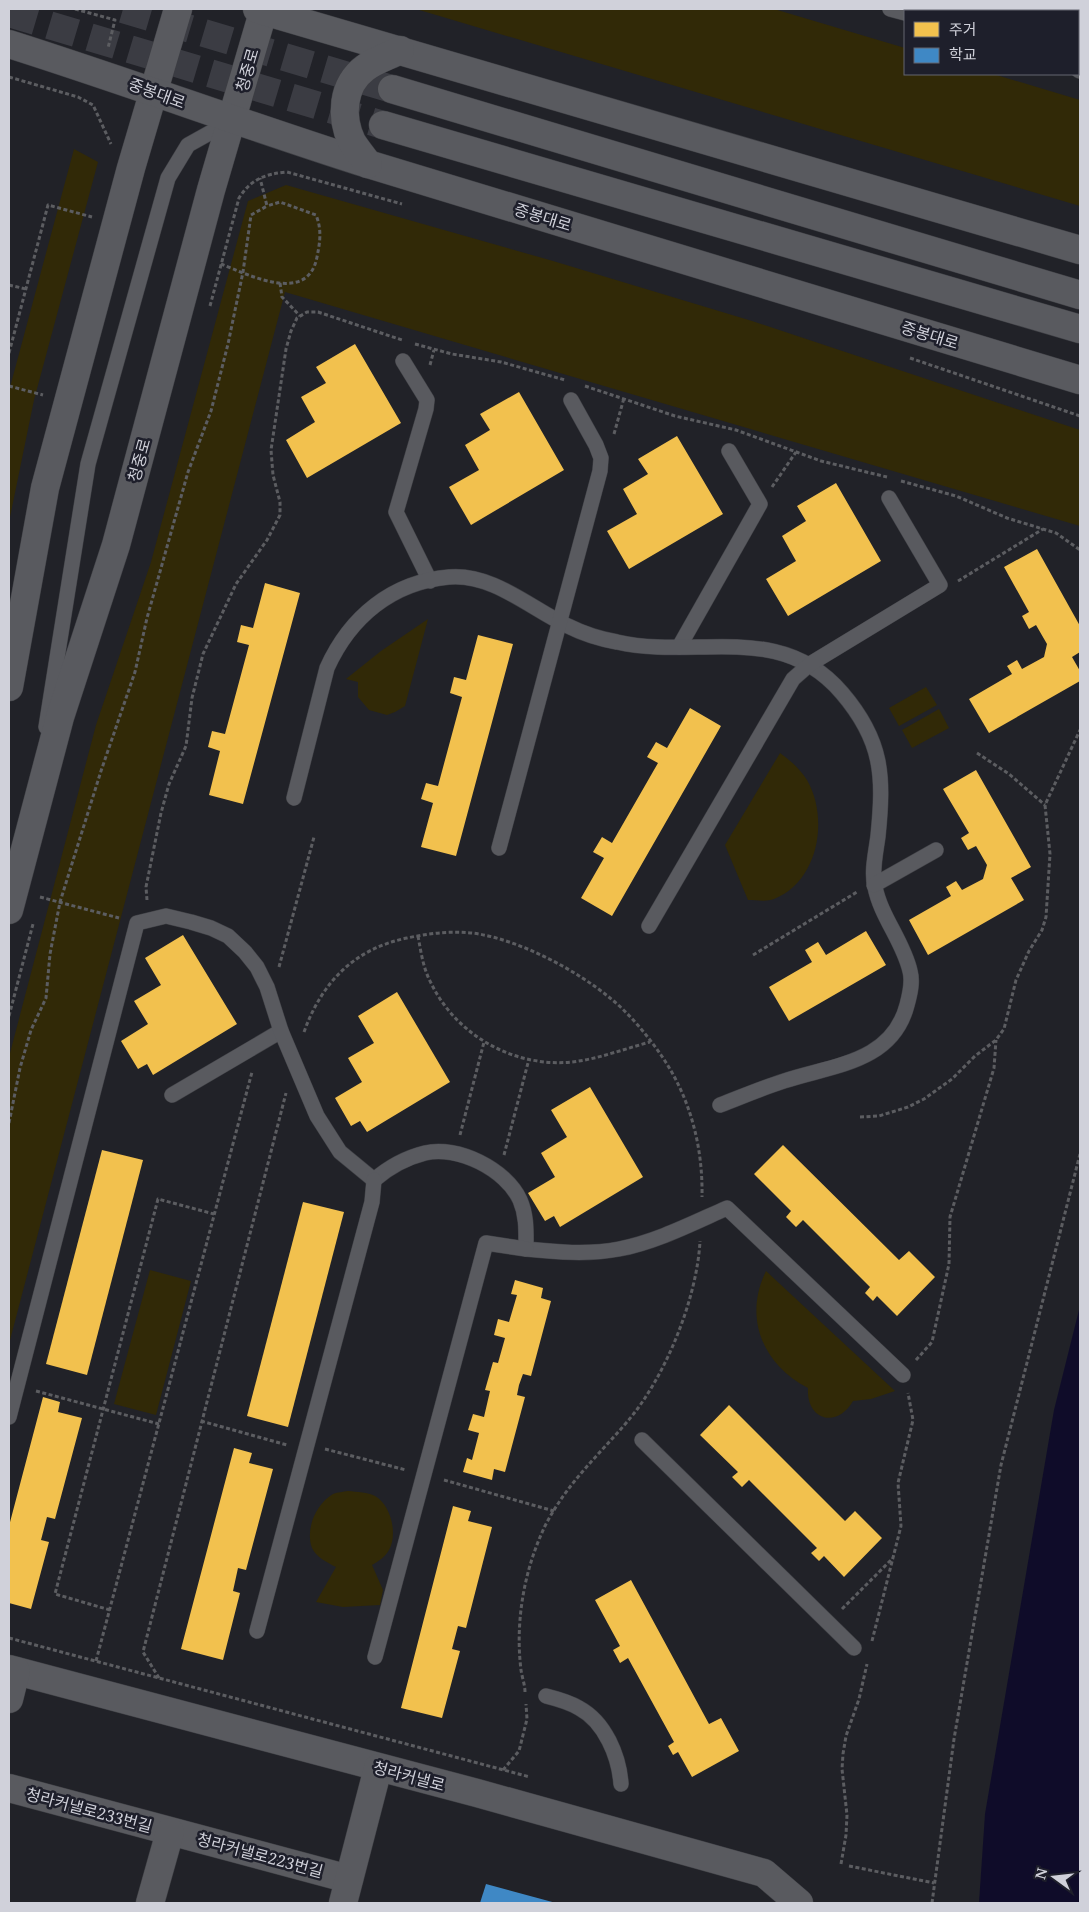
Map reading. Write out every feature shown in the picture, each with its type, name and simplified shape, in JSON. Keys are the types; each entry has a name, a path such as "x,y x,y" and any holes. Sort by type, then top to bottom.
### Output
{"main road":[{"path":"9,687 47,480 153,92 178,9"},
{"path":"261,9 1080,250"},
{"name":"청중로","path":"9,910 60,716 116,545 212,190 233,120 261,9"},
{"name":"중봉대로","path":"9,44 368,164 1080,380"},
{"path":"368,164 352,141 344,114 345,100 352,80 366,67 400,50"},
{"path":"392,89 1080,295"},
{"path":"383,125 1080,329"},
{"path":"9,1699 12,1670"},
{"name":"청라커낼로","path":"12,1670 764,1873 799,1903"},
{"name":"청라커낼로223번길","path":"170,1832 346,1891 378,1768"},
{"name":"청라커낼로233번길","path":"9,1788 170,1832"},
{"path":"150,1903 170,1832"}],"lane":[{"path":"890,9 904,13"},
{"path":"36,808 48,709 88,464 131,304 168,178 188,145 233,120"},
{"path":"404,361 427,400 396,512 430,581"},
{"path":"499,848 600,471 601,458 596,445 571,400"},
{"path":"680,647 760,504 729,451"},
{"path":"649,926 793,678 810,664 940,585 889,498"},
{"path":"294,798 327,668 344,637 370,608 388,596 407,587 430,581 457,577 470,578 493,585 559,622 585,634 622,644 680,647 746,647 785,654 810,664 824,674 855,709 867,728 876,752 881,773 882,794 874,885 880,904 902,948 911,973 911,991 905,1013 896,1031 883,1044 867,1055 849,1063 786,1081 720,1106"},
{"path":"874,885 936,850"},
{"path":"9,1416 144,921 166,916 211,928 228,936 257,967 316,1116 340,1152 374,1180"},
{"path":"172,1095 281,1031"},
{"path":"257,1631 372,1202 374,1180 386,1170 405,1160 427,1152 455,1154 488,1166 508,1182 519,1198 526,1221 526,1249"},
{"path":"375,1657 486,1243 526,1249 594,1252 619,1249 647,1241 727,1208 902,1374"},
{"path":"642,1440 854,1648"},
{"path":"546,1696 570,1703 592,1718 602,1730 616,1757 620,1770 620,1784"}],"path":[{"path":"75,9 115,20 110,42"},
{"path":"9,77 78,97 93,104 112,146"},
{"path":"260,178 267,206"},
{"path":"9,1123 20,1068 31,1030 46,998 50,954 60,902 101,771 135,672 147,618 188,472 211,412 228,344 242,272 251,216 267,206 280,202 316,215 321,226 315,267 298,282 280,283 242,272 221,264"},
{"path":"9,353 48,205 93,217"},
{"path":"90,227 96,208"},
{"path":"280,283 282,297 300,316"},
{"path":"9,285 26,289"},
{"path":"40,896 144,921 147,902 147,882 164,800 186,746 192,698 203,654 236,584 267,540 280,515 280,502 273,476 271,450 286,349 297,318 307,312 318,312 414,344 452,354 500,362 571,382"},
{"path":"578,384 675,416 736,430 821,461 888,478"},
{"path":"9,386 44,395"},
{"path":"42,403 46,386"},
{"path":"601,458 610,450 624,398"},
{"path":"760,504 796,452"},
{"path":"898,480 956,496 1007,518 1056,533 1080,550"},
{"path":"940,585 961,580 1044,529"},
{"path":"860,1116 879,1116 924,1099 952,1079 975,1056 996,1040 1004,1028 1022,964 1042,930 1046,917 1050,854 1045,805 1080,730"},
{"path":"977,753 1009,774 1045,805"},
{"path":"271,999 314,837"},
{"path":"753,955 855,893 874,885"},
{"path":"159,1678 143,1652 294,1061 307,1024 319,999 335,977 354,960 375,948 418,936 441,932 479,934 520,947 590,983 612,999 650,1042 672,1074 691,1114 701,1166 701,1219 698,1260 693,1286 681,1323 664,1363 641,1403 628,1421 570,1485 545,1527 526,1580 520,1614 521,1669 526,1695"},
{"path":"418,936 423,964 430,982 442,1003 471,1034 484,1042 512,1054 551,1062 572,1062 650,1042"},
{"path":"870,1648 901,1526 898,1483 913,1420 910,1401 902,1374 932,1342 949,1264 950,1217 994,1068 996,1040"},
{"path":"455,1154 484,1042"},
{"path":"96,1661 259,1044"},
{"path":"499,1175 529,1059"},
{"path":"932,1903 954,1739 1001,1465 1080,1154"},
{"path":"110,1610 55,1594 158,1199 214,1214"},
{"path":"17,1386 159,1424"},
{"path":"201,1421 306,1450"},
{"path":"828,1622 893,1558"},
{"path":"9,1638 530,1777"},
{"path":"842,1864 846,1835 842,1769 843,1754 846,1736 864,1681 867,1662"},
{"path":"503,1770 519,1751 526,1719 526,1702"},
{"path":"849,1866 934,1883"}],"shaded area":[{"path":"416,9 774,9 904,48 904,75 996,75 1080,100 1080,206"},
{"path":"74,149 98,162 34,400 9,522 9,391"},
{"path":"286,185 553,261 752,321 1080,430 1080,526 285,292 9,1344 9,1057 96,725 151,562 248,201"},
{"path":"428,619 405,706 387,715 369,710 358,697 358,682 346,679 381,651"},
{"path":"926,687 937,705 899,726 889,708"},
{"path":"939,709 949,728 912,748 902,730"},
{"path":"780,753 801,772 814,795 818,830 816,847 810,863 801,878 789,890 771,900 748,900 725,845"},
{"path":"150,1270 191,1281 156,1415 114,1404"},
{"path":"766,1271 895,1391 871,1399 853,1401 846,1410 831,1418 817,1414 809,1399 808,1388 779,1367 761,1338 757,1323 757,1306 759,1289"},
{"path":"1080,1306 1080,1903 979,1903 985,1814 1054,1410"},
{"path":"348,1491 366,1493 381,1500 391,1520 393,1528 392,1543 386,1555 372,1565 383,1590 380,1605 343,1607 316,1602 336,1567 322,1559 312,1548 310,1541 311,1525 317,1510 327,1498 335,1493"}],"building: 주거":[{"path":"355,344 401,423 307,478 286,440 315,422 301,397 326,383 316,367"},
{"path":"519,392 564,470 471,525 449,487 479,470 465,445 490,430 480,414"},
{"path":"677,436 723,514 629,569 607,531 637,514 623,489 648,474 638,459"},
{"path":"836,483 881,561 788,616 766,579 796,561 782,536 806,521 797,506"},
{"path":"1037,549 1080,626 1080,652 1072,657 1080,671 1080,681 989,733 969,699 1012,674 1007,666 1017,660 1022,669 1044,657 1047,644 1036,625 1029,629 1022,616 1029,612 1004,567"},
{"path":"265,583 300,593 243,804 209,795 220,751 208,747 212,731 225,734 249,645 237,642 241,625 253,628"},
{"path":"478,635 513,644 456,856 421,847 433,803 421,799 426,783 438,786 462,697 450,693 454,677 466,680"},
{"path":"690,708 721,726 612,916 581,898 604,858 593,852 602,837 612,843 658,763 647,757 656,742 667,748"},
{"path":"976,770 1031,867 1011,878 1024,900 928,955 909,920 951,896 946,887 956,881 962,890 983,879 987,865 976,846 968,850 961,838 969,833 943,789"},
{"path":"866,931 886,965 789,1021 769,987 812,962 805,950 818,942 826,955"},
{"path":"183,935 237,1024 153,1075 147,1064 138,1069 121,1041 148,1024 134,1001 161,985 145,958"},
{"path":"397,992 450,1082 367,1132 360,1121 351,1126 335,1098 362,1082 348,1058 374,1043 358,1016"},
{"path":"590,1087 643,1177 560,1227 554,1216 545,1221 528,1193 555,1177 541,1153 567,1137 551,1110"},
{"path":"783,1145 899,1260 909,1251 935,1277 897,1316 877,1296 873,1301 865,1293 870,1287 803,1220 796,1227 786,1217 791,1211 754,1174"},
{"path":"102,1150 143,1160 87,1375 46,1364"},
{"path":"303,1202 344,1212 288,1427 247,1416"},
{"path":"515,1280 543,1288 541,1298 551,1301 531,1376 523,1374 519,1385 517,1395 525,1397 505,1472 494,1469 492,1480 463,1472 467,1458 472,1460 479,1433 468,1430 473,1414 484,1417 490,1391 485,1390 493,1362 498,1363 505,1338 494,1335 498,1319 509,1322 517,1295 511,1294"},
{"path":"43,1397 60,1402 58,1412 82,1418 55,1519 47,1517 41,1540 49,1542 31,1609 9,1603 9,1526"},
{"path":"729,1405 845,1521 855,1511 882,1538 844,1577 824,1556 819,1561 811,1553 817,1548 749,1480 742,1487 732,1477 738,1472 700,1435"},
{"path":"234,1448 252,1453 249,1463 273,1469 246,1570 238,1568 233,1591 240,1593 223,1660 181,1649"},
{"path":"453,1506 471,1511 468,1521 492,1527 466,1628 458,1626 452,1649 460,1651 442,1718 401,1708"},
{"path":"631,1580 709,1724 721,1718 739,1751 692,1777 678,1752 673,1755 668,1746 674,1742 628,1658 620,1663 613,1650 620,1646 595,1600"}],"building: 학교":[{"path":"486,1884 556,1903 480,1903"}],"tunnel":[{"path":"123,9 392,89"},
{"path":"9,13 383,125"}]}
